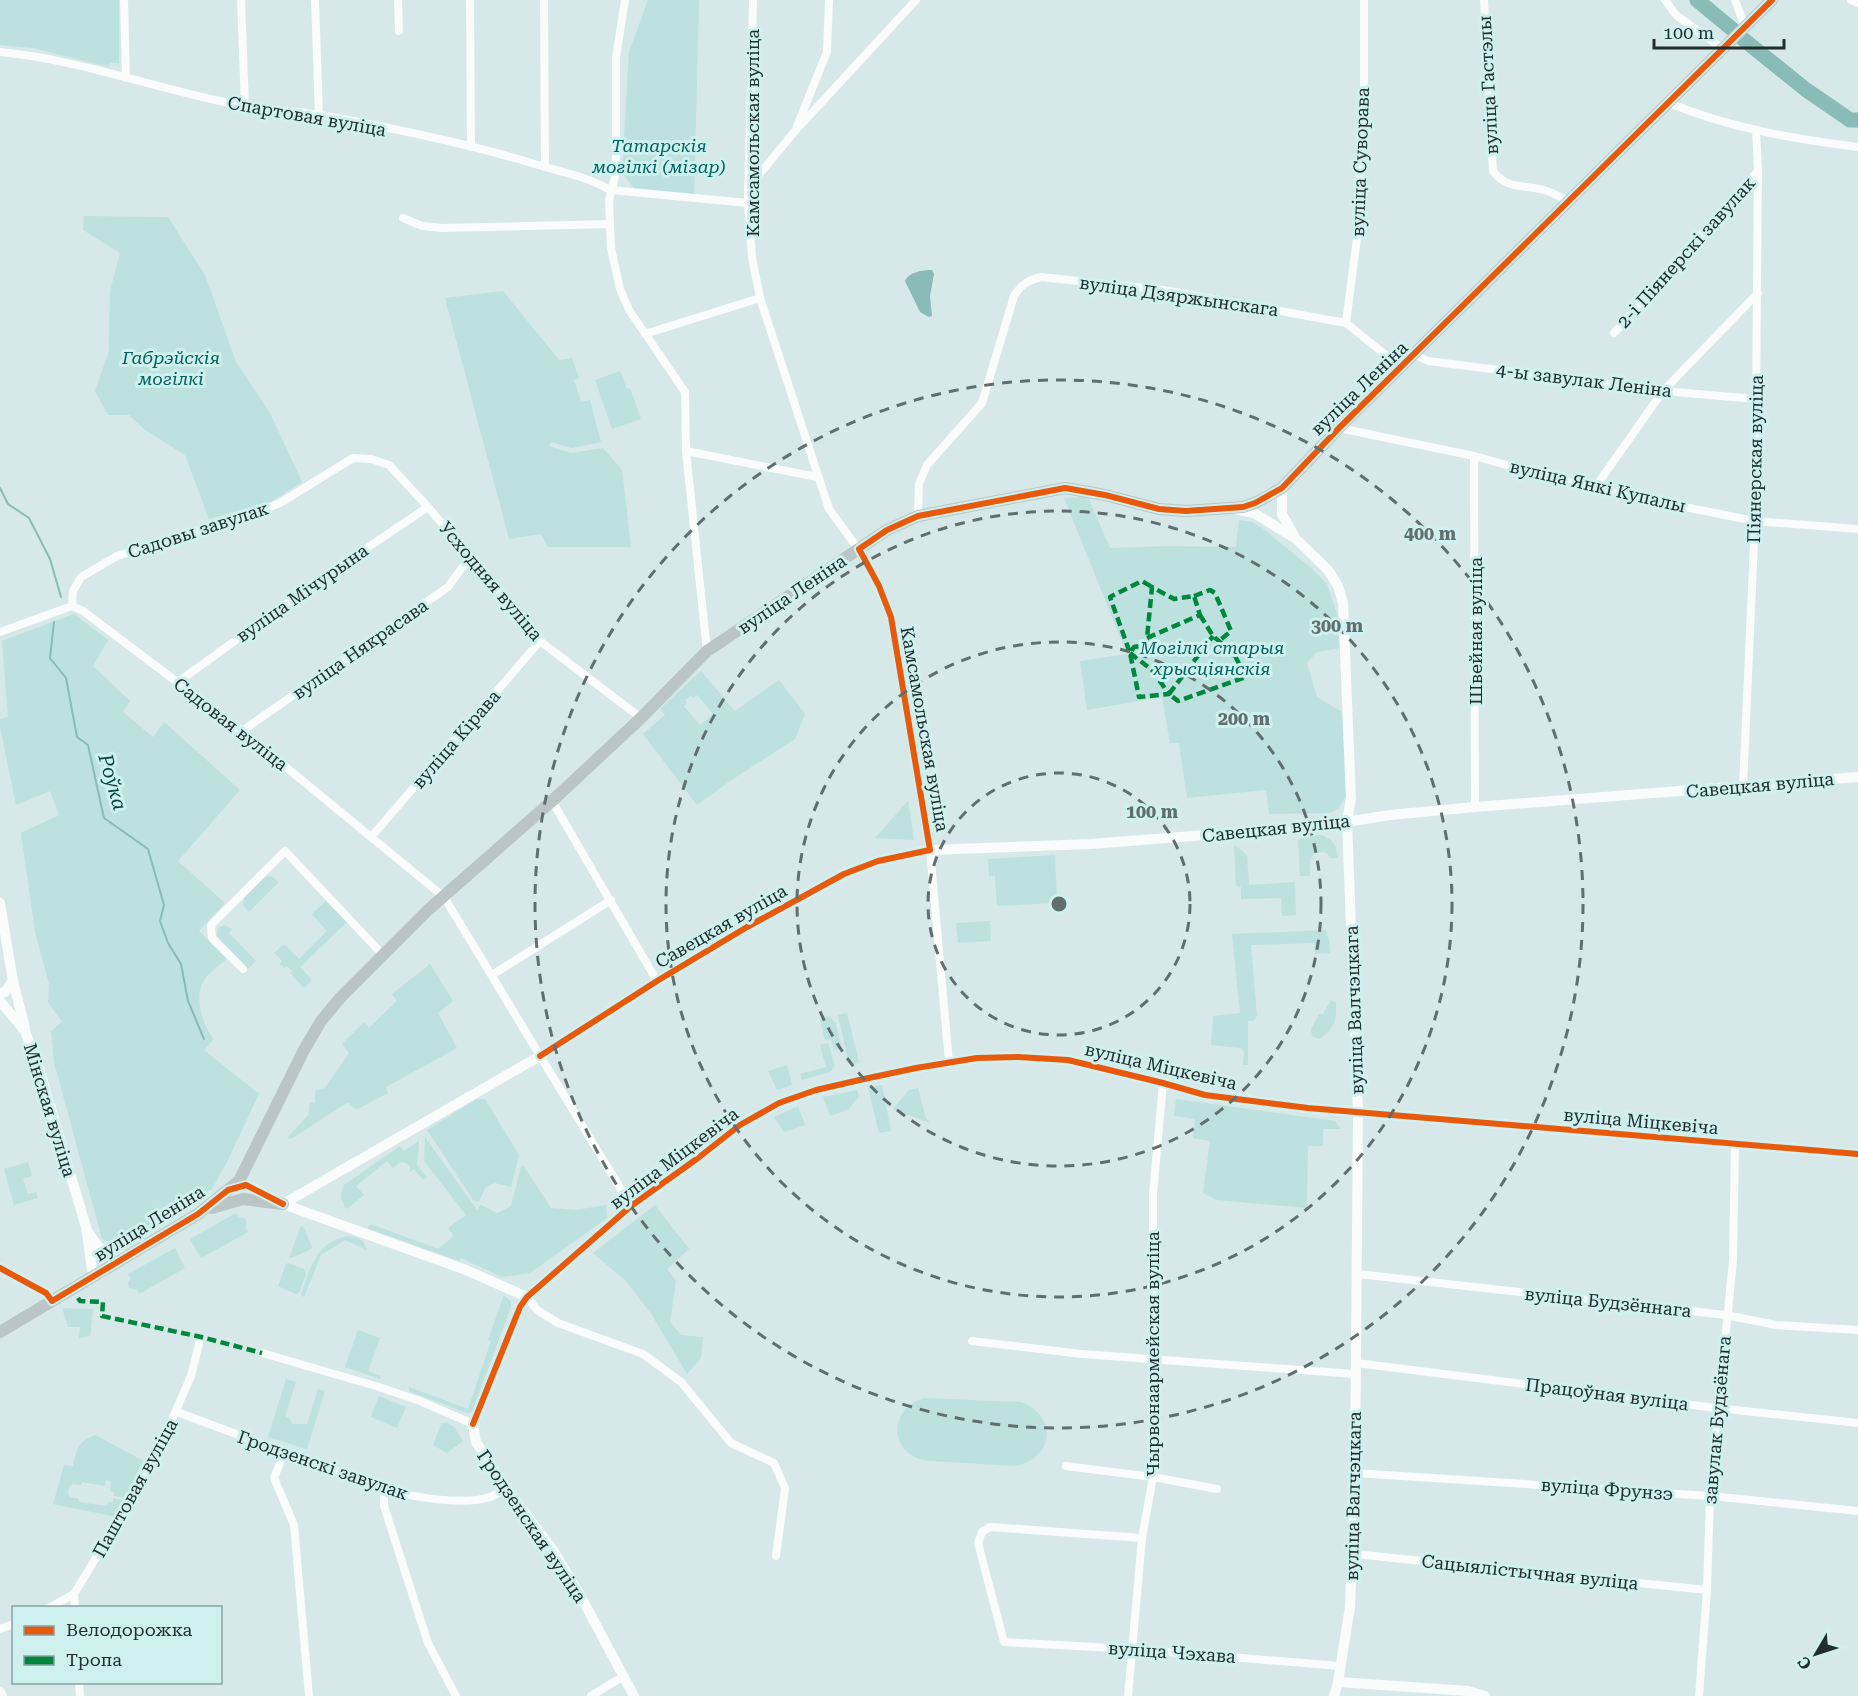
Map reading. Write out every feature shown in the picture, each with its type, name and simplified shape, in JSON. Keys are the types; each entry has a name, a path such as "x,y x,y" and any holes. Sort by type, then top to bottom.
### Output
{"main road":[{"name":"вуліца Леніна","path":"0,1332 198,1214 228,1190 242,1183 246,1169 304,1050 321,1021 340,998 444,897 552,801 641,717 707,651 887,530 918,516 1065,489 1105,495 1159,509 1186,511 1243,507 1282,488 1772,0"},
{"path":"198,1214 224,1203 243,1199 283,1204"}],"street":[{"path":"124,0 126,78"},
{"path":"241,0 245,106"},
{"path":"315,0 319,115"},
{"path":"398,0 399,31"},
{"path":"470,0 471,147"},
{"path":"544,0 546,167"},
{"path":"625,0 616,57 616,172 610,190 611,248 621,290 630,310 685,392 686,451 707,651"},
{"name":"Камсамольская вуліца","path":"753,0 747,203 752,257 760,298 817,477 829,508 859,549 875,578 891,617 930,850 949,1062"},
{"path":"795,130 827,52 829,0"},
{"path":"748,188 795,130 916,0"},
{"name":"вуліца Суворава","path":"1346,323 1358,230 1364,93 1364,0"},
{"name":"вуліца Гастэлы","path":"1484,0 1493,171 1499,179 1509,184 1547,191 1569,202"},
{"path":"1665,0 1676,15 1723,49"},
{"path":"1736,0 1746,27"},
{"path":"1851,0 1858,3"},
{"name":"Спартовая вуліца","path":"0,52 38,56 183,93 245,106 319,115 471,147 596,182 610,190 747,203"},
{"path":"1669,103 1691,112 1756,130 1858,147"},
{"name":"Піянерская вуліца","path":"1743,787 1755,521 1758,292 1756,130"},
{"name":"2-і Піянерскі завулак","path":"1614,333 1758,171"},
{"path":"403,218 422,226 443,228 609,224"},
{"name":"вуліца Дзяржынскага","path":"918,516 919,484 927,465 982,403 1014,296 1030,279 1041,277 1162,290 1346,323 1402,368"},
{"path":"1594,489 1664,391 1758,292"},
{"path":"645,334 760,298"},
{"name":"4-ы завулак Леніна","path":"1416,354 1428,361 1664,391 1755,399"},
{"name":"вуліца Янкі Купалы","path":"1340,428 1474,456 1594,489 1755,521 1858,529"},
{"path":"686,451 817,477"},
{"name":"Швейная вуліца","path":"1474,456 1475,807"},
{"name":"Садовы завулак","path":"72,606 74,591 81,577 117,556 280,503 353,458 371,459 389,465 428,507"},
{"name":"вуліца Валчэцкага","path":"1282,488 1281,514 1296,539 1328,570 1338,586 1343,603 1351,799 1347,821 1358,1112 1358,1274 1354,1554 1350,1607 1334,1696"},
{"name":"Усходняя вуліца","path":"428,507 540,641 641,717"},
{"name":"вуліца Мічурына","path":"178,682 315,583 428,507"},
{"path":"1230,508 1254,513 1296,539"},
{"name":"вуліца Някрасава","path":"242,731 448,586 469,558"},
{"path":"0,632 72,606"},
{"name":"Садовая вуліца","path":"72,606 83,611 242,731 444,897 631,1206"},
{"name":"вуліца Кірава","path":"372,836 540,641"},
{"name":"Савецкая вуліца","path":"283,1204 540,1056 747,927 844,874 878,861 930,850 1091,844 1321,826 1390,815 1475,807 1858,777"},
{"path":"552,801 657,981"},
{"path":"243,969 212,938 211,925 285,851 384,956"},
{"path":"492,975 611,900"},
{"path":"0,903 13,981 26,1031"},
{"path":"0,993 6,992 13,981"},
{"name":"Мінская вуліца","path":"0,1001 26,1031 37,1062 86,1227 93,1277"},
{"name":"вуліца Міцкевіча","path":"527,1297 631,1206 740,1125 779,1103 816,1090 977,1058 1018,1057 1068,1060 1205,1095 1358,1112 1858,1154"},
{"name":"Чырвонаармейская вуліца","path":"1128,1696 1142,1538 1153,1477 1153,1194 1163,1083"},
{"name":"завулак Будзёнага","path":"1699,1696 1707,1590 1710,1496 1733,1260 1735,1145"},
{"path":"242,1183 283,1204 466,1270 527,1297 537,1310 558,1323 643,1354 681,1382 731,1443 774,1464 785,1488 776,1556"},
{"name":"Мінская вуліца","path":"86,1227 99,1249 105,1254 127,1256"},
{"path":"0,1268 46,1293 52,1301"},
{"name":"вуліца Будзённага","path":"1358,1274 1726,1316 1776,1325 1858,1330"},
{"path":"262,1353 379,1386 473,1424 520,1307 527,1297"},
{"name":"Працоўная вуліца","path":"972,1341 1082,1354 1355,1369 1858,1423"},
{"name":"Паштовая вуліца","path":"53,1606 74,1594 92,1568 152,1465 191,1376 199,1344"},
{"name":"Гродзенскі завулак","path":"177,1412 284,1453 405,1495 469,1500 489,1498 507,1489"},
{"name":"Гродзенская вуліца","path":"473,1424 477,1442 507,1489 553,1551 579,1593 634,1696"},
{"path":"284,1453 274,1478 294,1525 309,1696"},
{"path":"1066,1466 1153,1477 1217,1489"},
{"name":"вуліца Фрунзэ","path":"1355,1473 1710,1496 1858,1511"},
{"path":"384,1489 384,1506 428,1643 456,1696"},
{"name":"вуліца Чэхава","path":"1142,1538 990,1527 982,1532 978,1543 1004,1642 1133,1649 1340,1666"},
{"name":"Сацыялістычная вуліца","path":"1354,1554 1707,1590"},
{"path":"74,1594 75,1606"},
{"path":"591,1696 622,1677"},
{"path":"1338,1682 1468,1692 1485,1696"},
{"path":"0,1692 2,1696"}],"green space":[{"path":"0,0 119,0 119,63 110,63 109,67 33,48 0,45"},
{"name":"Татарскія могілкі (мізар)","path":"648,0 699,0 694,197 637,192 622,173 629,52"},
{"name":"Габрэйскія могілкі","path":"84,216 168,217 205,275 236,362 270,413 302,482 271,502 209,519 185,455 145,430 129,415 108,415 95,391 109,351 110,291 120,253 83,230"},
{"path":"503,291 559,360 572,358 579,378 574,380 581,402 590,400 601,442 572,448 551,442 549,446 571,453 603,448 622,470 631,547 548,547 541,534 509,539 445,298"},
{"path":"620,371 627,389 630,388 641,419 612,429 595,380"},
{"name":"Могілкі старыя хрысціянскія","path":"1088,497 1110,548 1236,547 1239,520 1252,522 1311,568 1327,584 1338,617 1340,648 1317,652 1307,663 1317,697 1342,712 1346,796 1338,809 1330,813 1269,814 1266,790 1187,798 1179,743 1170,743 1162,697 1087,710 1080,661 1127,654 1064,498"},
{"path":"74,614 108,640 93,666 130,701 123,712 153,737 164,722 240,790 178,861 225,903 199,931 227,959 208,975 200,988 201,1012 206,1027 214,1039 204,1050 259,1094 212,1189 116,1244 102,1239 54,1062 51,1031 62,1022 48,1002 49,984 35,932 21,833 59,815 50,791 16,805 0,727 0,719 8,717 2,641"},
{"path":"701,671 735,711 779,680 805,714 795,739 697,805 643,734 665,715 660,709","holes":["697,695 713,714 700,725 684,706 687,703 685,700"]},
{"path":"908,801 914,840 875,838"},
{"path":"1322,835 1334,844 1338,858 1329,858 1324,852 1314,853 1310,861 1310,876 1300,876 1298,841 1301,837"},
{"path":"1234,844 1247,855 1249,885 1295,882 1296,915 1282,916 1281,898 1241,899 1241,887 1236,886"},
{"path":"1055,855 1057,903 997,906 995,876 989,876 988,859"},
{"path":"271,876 279,882 249,912 243,905 244,898 264,877"},
{"path":"326,901 347,922 300,967 312,980 304,988 290,973 292,971 287,966 284,968 280,964 282,961 274,953 284,944 299,959 327,931 312,914"},
{"path":"990,921 991,941 958,943 956,923"},
{"path":"224,925 232,929 229,933 256,961 248,969 217,936 218,928"},
{"path":"1326,930 1330,953 1315,954 1314,943 1251,945 1257,1016 1253,1021 1248,1021 1248,1065 1243,1065 1244,1053 1241,1048 1211,1045 1213,1016 1240,1013 1232,934"},
{"path":"430,964 453,1001 438,1013 457,1048 386,1087 388,1093 356,1110 348,1102 291,1139 287,1138 309,1114 310,1103 315,1102 315,1091 325,1088 349,1053 342,1044 364,1022 369,1028 397,1001 392,994"},
{"path":"1331,1000 1336,1003 1335,1019 1328,1032 1319,1039 1312,1036 1311,1029 1319,1014 1323,1014"},
{"path":"847,1013 859,1063 849,1065 838,1015"},
{"path":"829,1016 836,1024 842,1048 834,1050 831,1039 825,1040 820,1019"},
{"path":"828,1043 835,1066 830,1072 802,1080 800,1074 826,1067 820,1045"},
{"path":"787,1065 792,1085 777,1090 768,1071"},
{"path":"882,1085 891,1131 879,1133 868,1088"},
{"path":"918,1088 926,1118 930,1123 893,1109 909,1090"},
{"path":"857,1090 859,1096 849,1109 830,1116 823,1097"},
{"path":"477,1099 485,1099 519,1155 511,1187 495,1183 485,1188 479,1202 473,1200 427,1130"},
{"path":"1176,1099 1335,1121 1341,1129 1323,1129 1323,1146 1308,1146 1307,1208 1217,1200 1203,1193 1210,1141 1193,1138 1195,1119 1174,1116"},
{"path":"798,1106 805,1125 784,1132 774,1117"},
{"path":"425,1137 477,1210 481,1205 497,1213 511,1206 523,1165 551,1208 576,1210 606,1205 607,1218 530,1273 502,1277 461,1258 459,1261 367,1228 371,1224 438,1249 454,1236 448,1228 466,1215 424,1161"},
{"path":"419,1141 417,1165 427,1177 423,1180 414,1169 410,1172 410,1166 406,1163 400,1162 393,1168 387,1161 356,1186 364,1195 347,1209 341,1197 344,1185 400,1146 404,1151"},
{"path":"28,1162 32,1176 23,1179 28,1194 36,1192 38,1198 14,1205 4,1169"},
{"path":"655,1205 689,1249 667,1269 676,1281 670,1322 681,1335 703,1337 701,1358 687,1374 652,1315 626,1281 593,1253"},
{"path":"236,1213 239,1217 246,1219 245,1227 248,1232 201,1258 190,1239"},
{"path":"301,1226 312,1247 289,1258"},
{"path":"352,1236 362,1240 367,1250 345,1240 321,1255 304,1297 302,1296 312,1264 323,1248 330,1242"},
{"path":"175,1248 185,1268 139,1294 136,1289 129,1288 128,1282 131,1279 128,1274"},
{"path":"288,1263 304,1269 306,1274 299,1293 295,1294 278,1286"},
{"path":"504,1295 511,1302 511,1307 472,1412 467,1413 409,1391 409,1387 468,1409"},
{"path":"62,1308 93,1309 90,1336 79,1338 80,1327 68,1327"},
{"path":"358,1330 380,1338 368,1371 381,1376 380,1379 345,1367"},
{"path":"286,1379 296,1382 285,1417 290,1419 292,1424 307,1424 318,1389 325,1391 307,1449 268,1437"},
{"path":"379,1396 406,1407 397,1428 371,1417"},
{"path":"925,1398 1021,1402 1033,1408 1046,1426 1047,1436 1044,1446 1029,1462 1016,1466 930,1461 916,1458 906,1451 900,1442 899,1422 912,1403"},
{"path":"446,1422 454,1427 463,1441 447,1453 433,1445 441,1424"},
{"path":"95,1435 144,1461 126,1498 114,1496 114,1492 110,1491 111,1481 106,1480 105,1486 82,1482 81,1485 73,1484 69,1487 68,1493 70,1497 79,1499 79,1502 107,1506 108,1502 113,1502 113,1498 125,1501 117,1517 53,1504 64,1465 73,1466 81,1443"}],"shaded area":[{"path":"932,270 934,274 930,296 932,316 929,317 920,312 905,281 920,271"}],"waterway":[{"path":"1697,0 1732,29"},
{"path":"1743,39 1805,89 1850,120 1858,120"},
{"name":"Роўка","path":"0,488 8,504 29,518 50,559 61,597"},
{"name":"Роўка","path":"54,622 50,658 66,678 77,737 88,745 104,818 148,849 164,905 160,921 168,943 181,964 188,1001 204,1039"}],"marked path":[{"path":"1147,638 1200,615 1194,596 1174,599 1152,587 1146,645 1134,647 1130,653 1110,597 1142,581 1152,587"},
{"path":"1194,596 1210,590 1215,593 1231,631 1219,641"},
{"path":"1200,615 1213,636 1234,654 1246,677 1178,701 1169,694 1213,636"},
{"path":"1130,653 1152,670 1169,694 1139,697 1130,653"},
{"path":"78,1298 80,1301 103,1302 102,1316 201,1337 262,1353"}],"cycle path":[{"path":"540,1056 747,927 844,874 878,861 930,850 891,617 879,586 859,549 887,530 918,516 1065,488 1105,495 1159,509 1186,511 1243,507 1282,488 1339,428 1772,0"},
{"path":"473,1424 520,1307 527,1297 631,1206 740,1125 779,1103 816,1090 916,1068 977,1058 1018,1057 1068,1060 1205,1095 1308,1108 1858,1154"},
{"path":"0,1268 46,1293 52,1301 198,1214 228,1190 246,1185 283,1204"}]}
